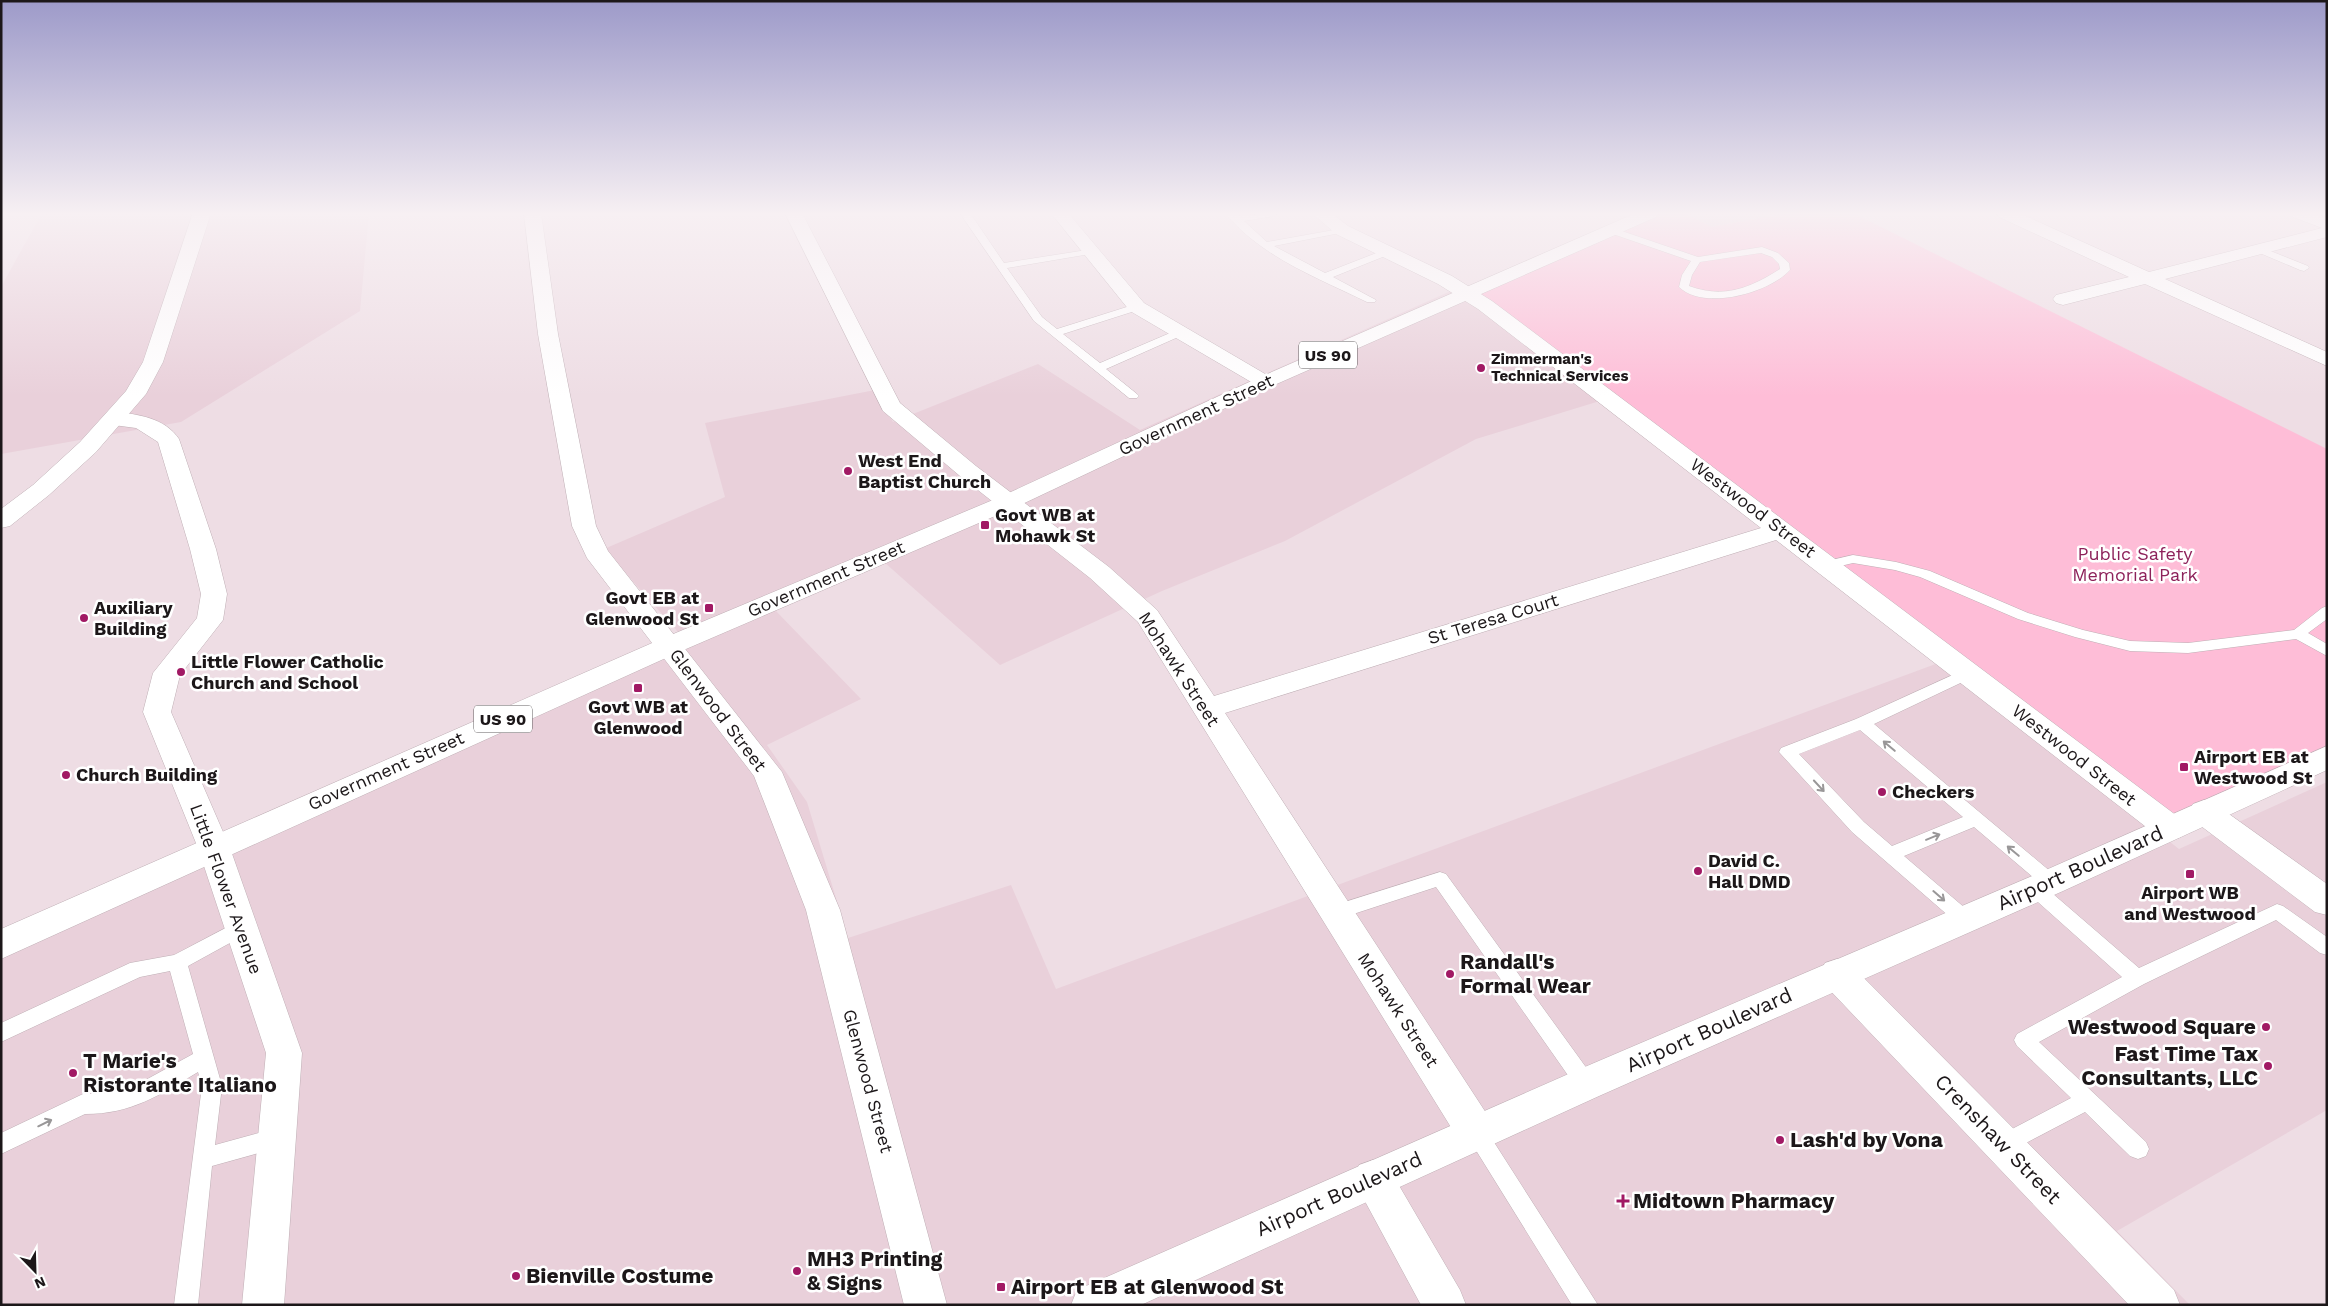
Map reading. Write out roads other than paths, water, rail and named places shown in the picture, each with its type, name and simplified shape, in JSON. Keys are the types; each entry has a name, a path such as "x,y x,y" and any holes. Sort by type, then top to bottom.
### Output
{"street":[{"path":"1,521 41,490 88,447 135,394 153,362 182,274"},
{"name":"Glenwood Street","path":"540,274 548,334 584,526 596,553 767,772 823,910 926,1305"},
{"name":"Mohawk Street","path":"824,274 891,406 1008,502 1123,590 1148,616 1205,709 1476,1132"},
{"path":"1110,274 1138,307 1265,382"},
{"name":"Westwood Street","path":"1433,274 1467,293 1544,350 2170,828"},
{"name":"Government Street","path":"1,945 214,848 669,646 1008,502 1265,382 1511,274"},
{"path":"2138,274 2327,360"},
{"path":"2063,299 2163,274"},
{"name":"Little Flower Avenue","path":"114,419 137,421 156,428 168,439 203,549 214,594 210,620 167,674 157,712 214,848 284,1053 263,1305"},
{"name":"St Teresa Court","path":"1205,709 1782,530"},
{"name":"Airport Boulevard","path":"1092,1305 1476,1132 2043,886 2327,757"},
{"path":"2204,812 2327,902"},
{"name":"Crenshaw Street","path":"1837,974 2159,1305"},
{"path":"1373,1179 1445,1305"}],"lane":[{"path":"1007,274 1038,319 1134,396"},
{"path":"1319,274 1371,300"},
{"path":"1325,277 1333,274"},
{"path":"1688,274 1684,287 1713,296 1735,295 1764,284 1779,274"},
{"path":"1055,333 1138,307"},
{"path":"1098,368 1181,332"},
{"path":"1828,565 1853,559 1896,566 1925,574 2023,616 2080,634 2130,646 2188,648 2298,634 2327,610"},
{"path":"2298,634 2327,651"},
{"path":"1965,919 1858,827 1787,752 1862,723 1968,673"},
{"path":"1862,723 1976,819 2137,978"},
{"path":"1890,854 1976,819"},
{"path":"1335,912 1440,880 1586,1084"},
{"path":"2138,1149 2024,1040 2137,978 2277,911 2320,942"},
{"path":"1,1033 137,969 177,962 241,928"},
{"path":"177,962 212,1086 202,1160 194,1256 186,1305"},
{"path":"1,1144 83,1104 100,1104 135,1098 204,1058"},
{"path":"2003,1144 2088,1100"},
{"path":"1476,1132 1586,1305"},
{"path":"202,1160 277,1138"}],"place":[{"name":"Zimmerman's Technical Services","path":"1481,368"},
{"name":"West End Baptist Church","path":"848,471"},
{"name":"Govt WB at Mohawk St","path":"985,525"},
{"name":"Govt EB at Glenwood St","path":"709,608"},
{"name":"Auxiliary Building","path":"84,618"},
{"name":"Little Flower Catholic Church and School","path":"181,672"},
{"name":"Govt WB at Glenwood","path":"638,688"},
{"name":"Airport EB at Westwood St","path":"2184,767"},
{"name":"Church Building","path":"66,775"},
{"name":"Checkers","path":"1882,792"},
{"name":"David C. Hall DMD","path":"1698,871"},
{"name":"Airport WB and Westwood","path":"2190,874"},
{"name":"Randall's Formal Wear","path":"1450,974"},
{"name":"Westwood Square","path":"2266,1027"},
{"name":"Fast Time Tax Consultants, LLC","path":"2268,1066"},
{"name":"T Marie's Ristorante Italiano","path":"73,1073"},
{"name":"Lash'd by Vona","path":"1780,1140"},
{"name":"Midtown Pharmacy","path":"1623,1201"},
{"name":"MH3 Printing & Signs","path":"797,1271"},
{"name":"Bienville Costume","path":"516,1276"},
{"name":"Airport EB at Glenwood St","path":"1001,1287"}],"park label":[{"name":"Public Safety Memorial Park","path":"2135,564"}]}
